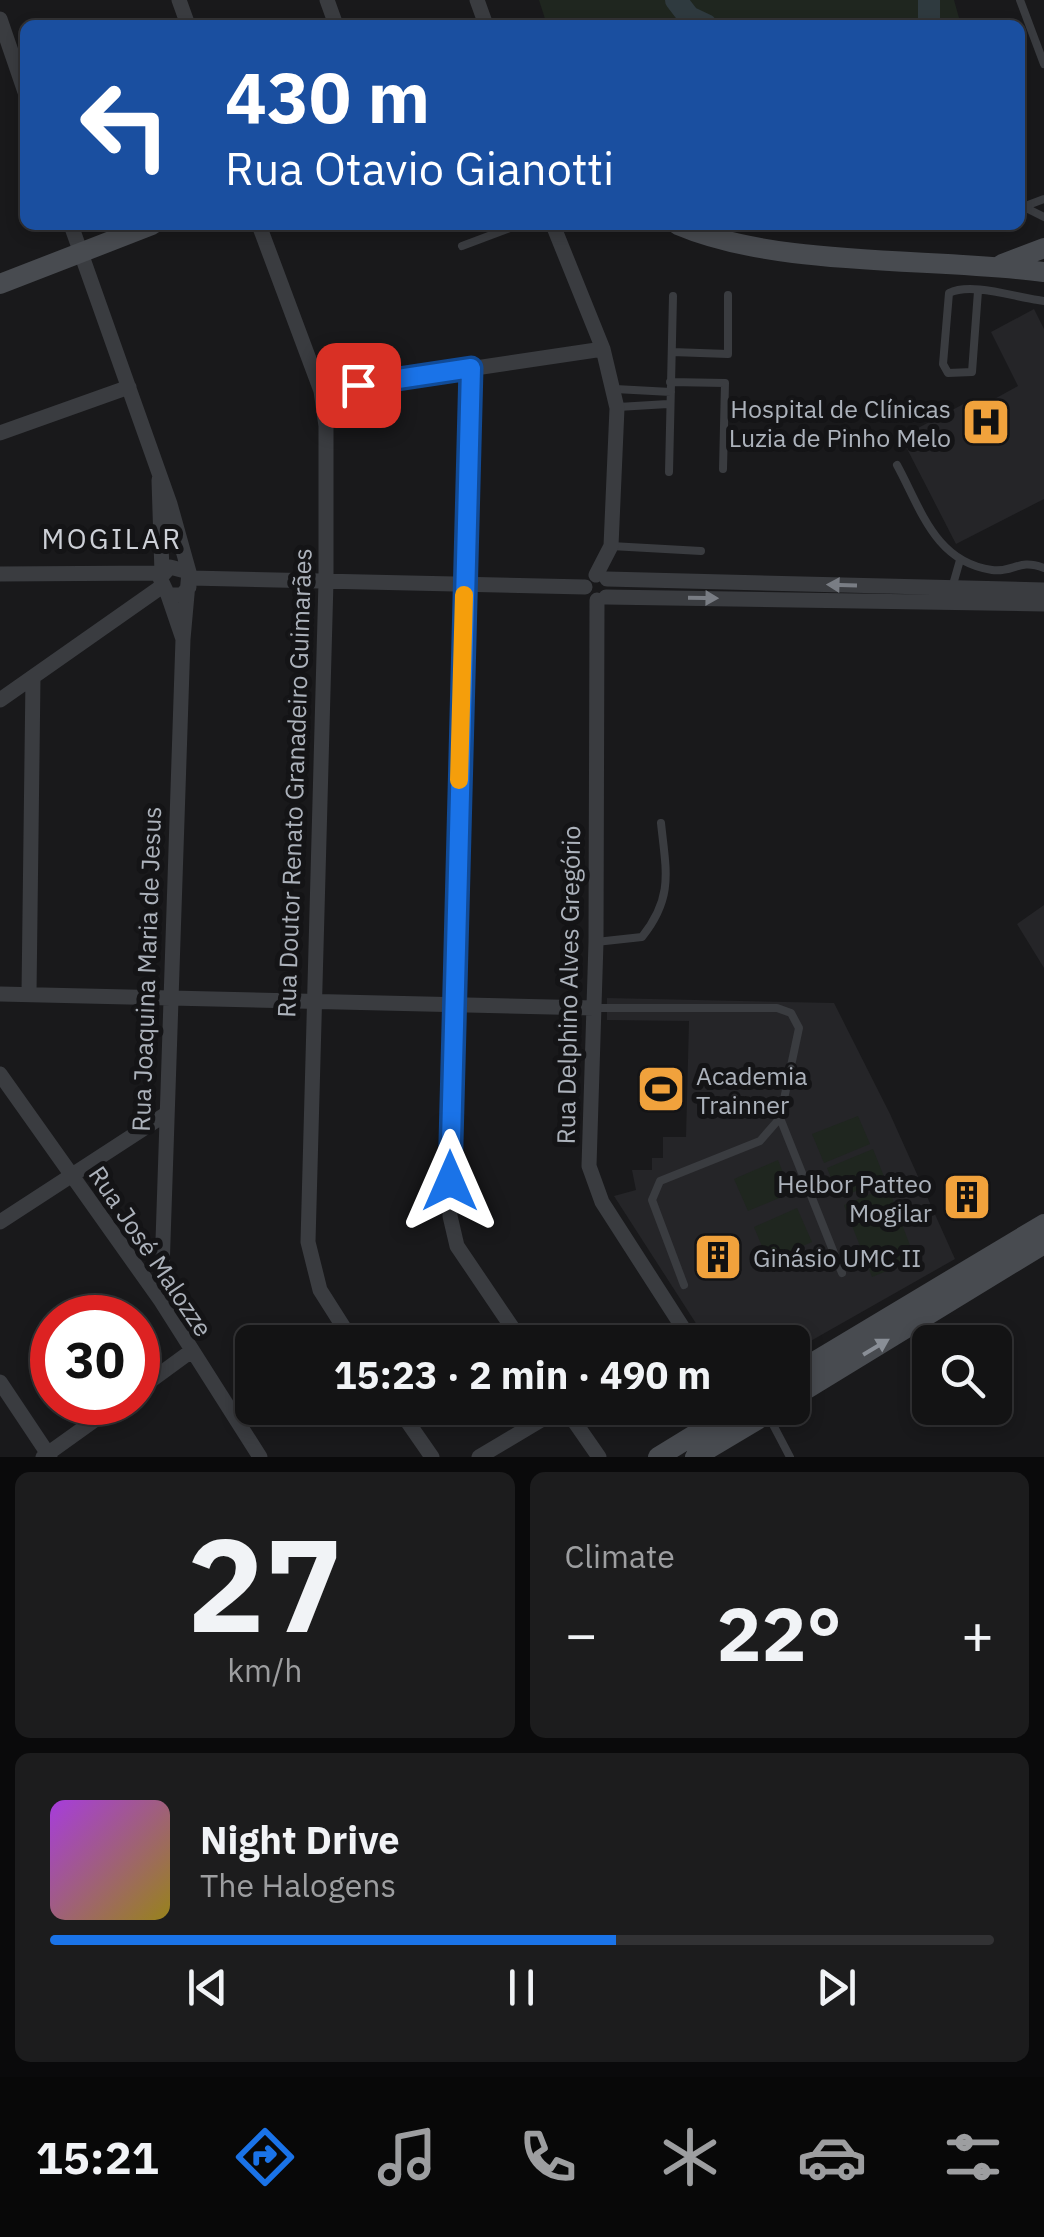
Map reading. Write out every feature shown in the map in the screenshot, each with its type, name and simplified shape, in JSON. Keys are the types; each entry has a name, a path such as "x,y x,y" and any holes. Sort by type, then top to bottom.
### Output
{"main road":[{"path":"0,284 141,230"},
{"path":"693,230 772,250 1044,272"},
{"path":"995,266 1044,248"},
{"path":"810,1364 1044,1224"},
{"path":"810,1387 1044,1244"},
{"path":"658,1457 709,1425"},
{"path":"695,1457 747,1425"}],"street":[{"path":"0,19 20,77"},
{"path":"72,230 159,476 189,579"},
{"name":"Rua Doutor Renato Granadeiro Guimarães","path":"261,230 320,390 326,426 326,581 308,1242 320,1290 342,1325"},
{"path":"555,230 603,349 617,408 611,546 588,596 1044,604"},
{"path":"320,390 603,349"},
{"path":"471,368 452,1006 452,1231 457,1246 510,1325"},
{"path":"0,433 129,387"},
{"path":"159,476 164,585 183,638"},
{"path":"0,700 164,585 175,566 189,579 564,586 596,580 1044,590"},
{"path":"0,573 164,585 177,596 189,579"},
{"name":"Rua Joaquina Maria de Jesus","path":"161,1302 169,997 183,638 189,579"},
{"name":"Rua Delphino Alves Gregório","path":"596,580 610,588 601,598 589,1166 593,1182 681,1325"},
{"path":"29,994 33,678"},
{"path":"0,994 594,1008"},
{"name":"Rua José Malozze","path":"0,1074 161,1302 260,1457"},
{"path":"0,1222 166,1114"},
{"path":"160,1374 190,1352"},
{"path":"0,1382 47,1456 89,1425"},
{"path":"410,1425 432,1457"},
{"path":"479,1457 534,1425"},
{"path":"575,1425 599,1457"}],"lane":[{"path":"1020,0 1044,64"},
{"path":"462,246 505,230"},
{"path":"978,292 972,372 948,373 943,364 949,293 958,289 1041,300 1044,310"},
{"path":"672,352 728,354 728,295"},
{"path":"669,472 673,296"},
{"path":"615,389 725,383 723,468"},
{"path":"617,408 668,404"},
{"path":"897,464 944,550 960,560 996,570 1024,562 1044,568"},
{"path":"611,546 701,551"},
{"path":"952,588 960,560"},
{"path":"596,942 642,938 659,916 666,878 662,823"},
{"path":"594,1008 777,1008 791,1014 799,1028 780,1118 760,1141 660,1181 654,1189 652,1200 684,1285"},
{"path":"780,1118 842,1273"},
{"path":"778,1425 790,1457"}],"shaded area":[{"path":"539,0 954,0 960,20 545,20"},
{"name":"Hospital de Clínicas Luzia de Pinho Melo","path":"1034,309 1044,329 1044,499 956,544 901,437 973,399 978,408 1018,386 991,332"},
{"path":"1044,905 1044,968 1017,924"},
{"path":"607,998 834,1003 890,1114 955,1259 810,1341 810,1325 697,1325 614,1196 636,1190 632,1170 652,1170 652,1158 663,1158 663,1137 686,1137 689,1021 607,1020"},
{"path":"858,1116 870,1144 824,1163 812,1134"},
{"path":"873,1149 885,1179 839,1198 827,1168"},
{"path":"778,1160 791,1193 748,1211 734,1179"},
{"path":"888,1187 915,1259 872,1277 844,1205"},
{"path":"797,1208 812,1242 768,1261 754,1227"}],"waterway":[{"path":"676,0 695,20"},
{"path":"929,0 929,20"}],"slow traffic":[{"path":"459,780 464,595"}],"place":[{"name":"Hospital de Clínicas Luzia de Pinho Melo","path":"986,422"},
{"name":"Academia Trainner","path":"661,1089"},
{"name":"Helbor Patteo Mogilar","path":"967,1197"},
{"name":"Ginásio UMC II","path":"718,1257"}],"district":[{"name":"MOGILAR","path":"112,538"}],"route":[{"path":"358,385 471,368 450,1181"}]}
